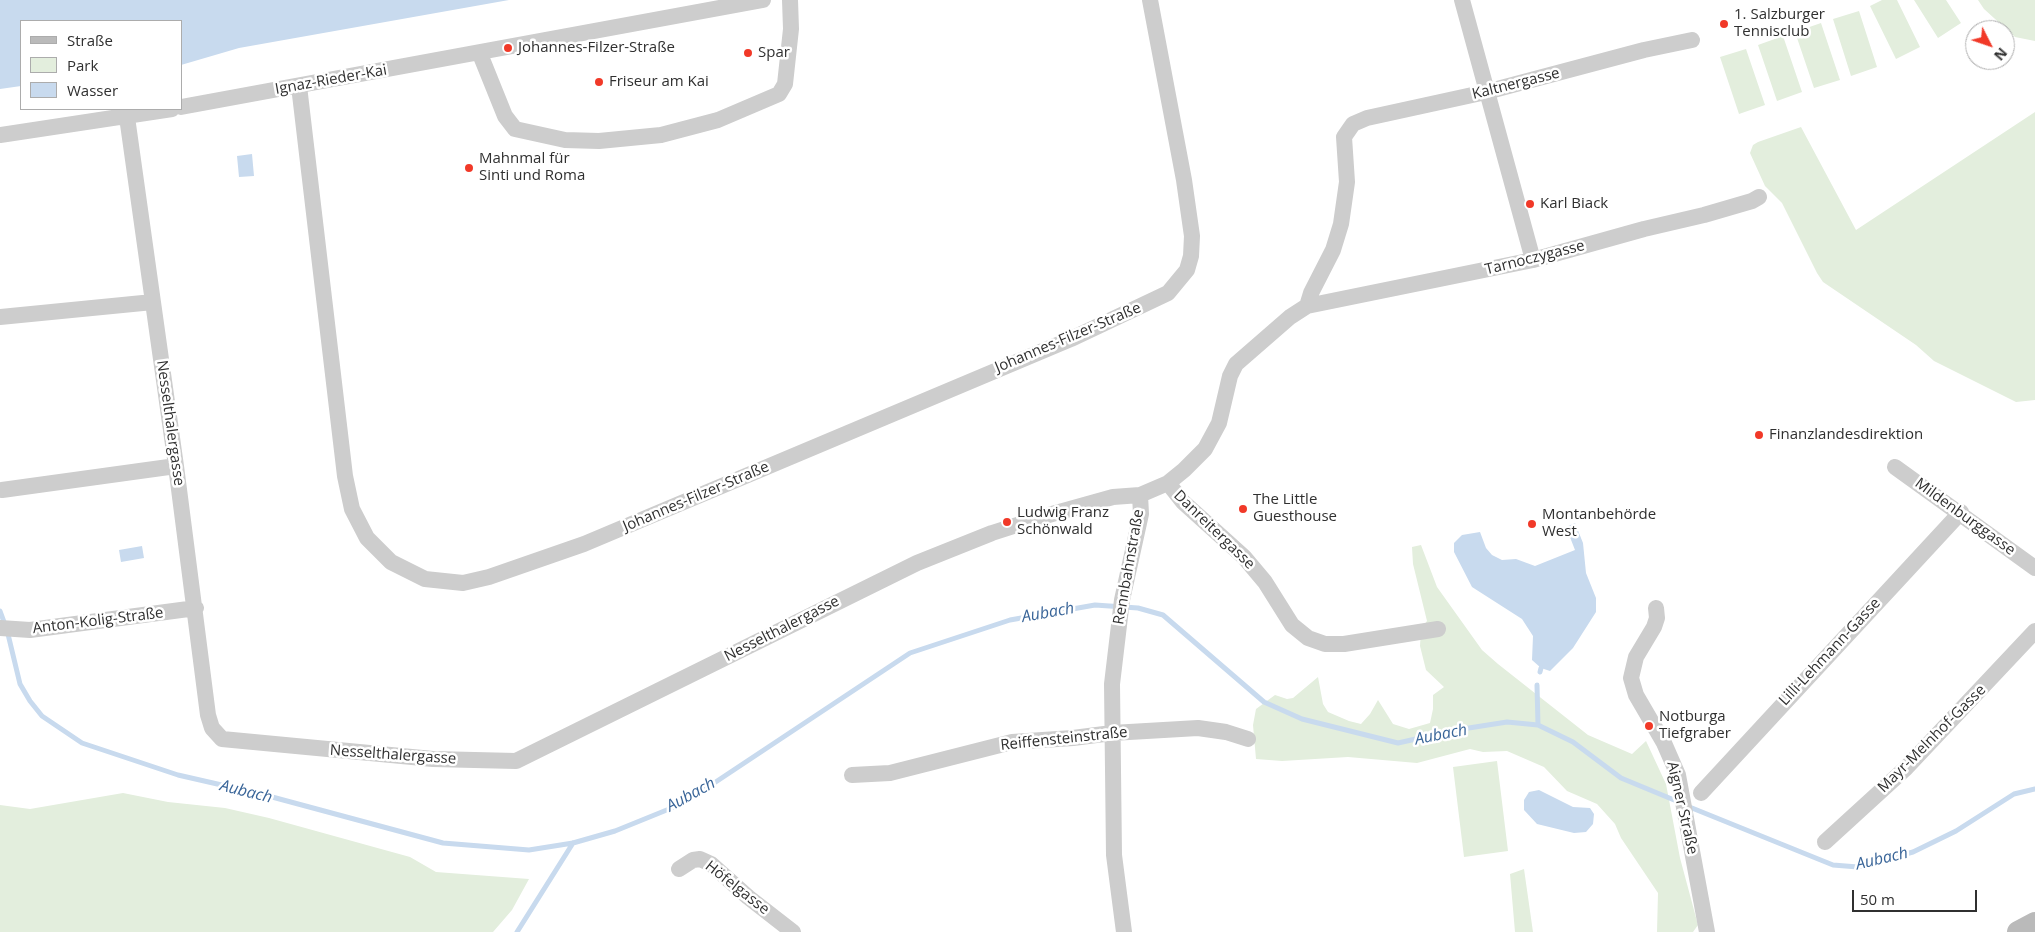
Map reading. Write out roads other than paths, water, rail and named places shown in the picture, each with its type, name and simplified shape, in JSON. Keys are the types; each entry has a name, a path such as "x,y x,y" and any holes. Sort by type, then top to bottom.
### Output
{"main road":[{"path":"2018,932 2035,923"}],"street":[{"name":"Ignaz-Rieder-Kai","path":"182,107 480,54 639,21 763,0"},
{"path":"480,54 506,116 515,129 565,140 599,141 661,135 718,120 779,94 785,84 791,29 790,0"},
{"name":"Johannes-Filzer-Straße","path":"299,86 346,486 352,509 367,538 391,562 425,579 463,583 489,577 584,544 1071,338 1168,293 1187,270 1191,256 1192,236 1184,180 1150,0"},
{"path":"1462,0 1533,260"},
{"name":"Kaltnergasse","path":"1308,306 1314,286 1333,250 1341,224 1346,190 1345,134 1353,124 1367,118 1486,92 1644,50 1692,40"},
{"path":"0,135 166,110"},
{"name":"Nesselthalergasse","path":"127,117 196,608 209,721 212,728 222,739 433,759 516,761 917,563 992,533 1045,516 1113,497 1140,495"},
{"name":"Tarnoczygasse","path":"1308,306 1533,260 1644,229 1704,215 1760,197"},
{"path":"0,317 153,302"},
{"name":"Rennbahnstraße","path":"1124,932 1114,855 1112,684 1121,607 1139,522 1140,495 1168,483 1196,460 1213,436 1222,414 1230,376 1236,364 1290,317 1308,306"},
{"path":"2,490 176,466"},
{"name":"Mildenburggasse","path":"1896,467 1961,512 2035,568"},
{"name":"Danreitergasse","path":"1168,483 1183,502 1244,557 1265,582 1292,625 1308,638 1325,644 1344,644 1438,629"},
{"name":"Lilli-Lehmann-Gasse","path":"1701,793 1961,512"},
{"name":"Anton-Kolig-Straße","path":"6,628 30,630 196,608"},
{"name":"Aigner Straße","path":"1656,608 1657,618 1654,627 1636,657 1631,678 1636,695 1664,743 1678,775 1706,932"},
{"name":"Mayr-Melnhof-Gasse","path":"1825,842 1906,768 2035,631"},
{"name":"Reiffensteinstraße","path":"852,775 890,773 1012,742 1198,728 1226,732 1248,739"},
{"name":"Höfelgasse","path":"679,869 693,860 700,859 712,864 748,897 793,932"}],"water":[{"path":"0,0 509,0 239,48 182,65 182,20 20,20 20,86 0,89"},
{"path":"252,154 254,176 239,177 237,156"},
{"path":"1575,523 1583,543 1586,573 1596,598 1596,612 1573,648 1550,671 1541,668 1532,660 1533,636 1522,619 1472,587 1454,552 1454,543 1462,535 1480,532 1486,548 1492,555 1502,560 1516,559 1535,566 1575,550 1566,527"},
{"path":"142,546 144,558 121,562 119,550"},
{"path":"1539,790 1573,807 1590,808 1594,814 1593,824 1586,832 1574,833 1537,824 1524,810 1524,800 1529,792"}],"waterway":[{"name":"Aubach","path":"0,611 7,630 20,684 30,701 42,716 82,743 178,775 261,794 443,843 529,850 573,843 615,831 684,803 910,653 1010,620 1095,605 1138,608 1163,615 1264,702 1302,719 1398,743 1456,730 1507,722 1538,725 1573,742 1621,778 1679,802"},
{"name":"Aubach","path":"1540,672 1541,668"},
{"name":"Aubach","path":"1537,685 1538,725"},
{"name":"Aubach","path":"1687,806 1833,865 1858,867 1913,852 1956,831 2014,794 2035,789"},
{"name":"Aubach","path":"517,932 573,843"}],"place":[{"name":"1. Salzburger Tennisclub","path":"1724,24"},
{"name":"Johannes-Filzer-Straße","path":"508,48"},
{"name":"Spar","path":"748,53"},
{"name":"Friseur am Kai","path":"599,82"},
{"name":"Mahnmal für Sinti und Roma","path":"469,168"},
{"name":"Karl Biack","path":"1530,204"},
{"name":"Finanzlandesdirektion","path":"1759,435"},
{"name":"The Little Guesthouse","path":"1243,509"},
{"name":"Ludwig Franz Schönwald","path":"1007,522"},
{"name":"Montanbehörde West","path":"1532,524"},
{"name":"Notburga Tiefgraber","path":"1649,726"}]}
